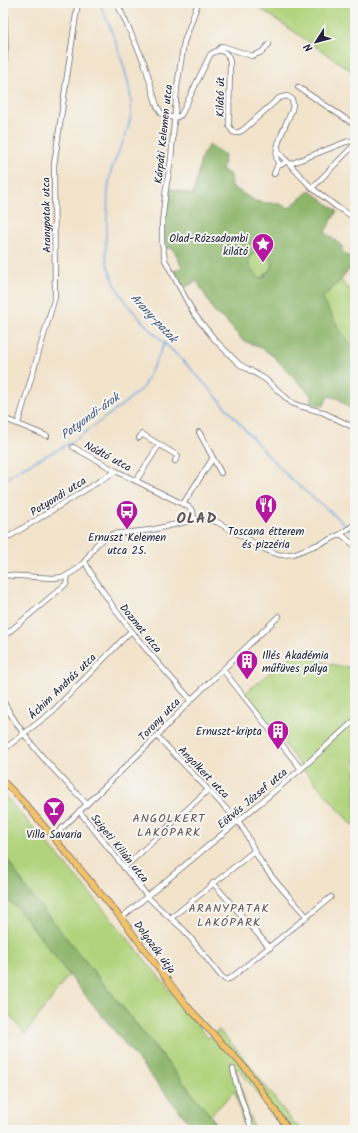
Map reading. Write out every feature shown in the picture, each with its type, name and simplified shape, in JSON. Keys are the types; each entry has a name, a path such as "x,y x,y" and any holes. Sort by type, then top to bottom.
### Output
{"main road":[{"path":"3,80 5,47 4,3"},
{"name":"Dolgozók útja","path":"3,781 53,836 121,918 188,1006 247,1070 289,1129"}],"street":[{"name":"Aranypatak utca","path":"18,423 55,297 54,165 77,8 75,3"},
{"path":"117,3 144,62 159,110 161,113 170,117 175,117"},
{"name":"Kárpáti Kelemen utca","path":"198,3 184,42 177,87 171,160 162,222 162,243 168,268 194,314 216,341 239,364 266,379 292,403 322,412 355,428"},
{"path":"218,50 222,46 252,56 262,52 269,44"},
{"name":"Kilátó út","path":"175,117 180,115 182,112 207,60 214,51 222,50 229,57 229,126 232,132 237,133 243,130 279,98 287,96 292,99 294,105 277,146"},
{"path":"298,87 355,125"},
{"path":"278,164 281,165 289,163 346,142 350,141 355,143 312,188"},
{"path":"277,146 279,153 312,188 337,207 355,218"},
{"path":"274,174 278,164 276,154 277,146"},
{"path":"3,418 47,436"},
{"path":"199,432 221,473"},
{"path":"139,438 142,434 178,456 175,461"},
{"name":"Nádtó utca","path":"136,481 159,445"},
{"name":"Nádtó utca","path":"73,448 183,504 193,511 194,520"},
{"path":"183,504 213,458"},
{"name":"Potyondi utca","path":"10,536 116,471"},
{"path":"3,575 53,578 68,575 76,570 85,561 91,551 101,540 113,534 151,530 194,520 203,519 217,522 266,550 280,555 293,554 327,541 355,524"},
{"path":"342,533 355,546"},
{"name":"Dozmat utca","path":"85,561 88,568 130,631 191,700"},
{"path":"3,637 66,584 68,575"},
{"name":"Torony utca","path":"53,836 279,616"},
{"name":"Áchim András utca","path":"3,750 53,711 130,631"},
{"path":"223,670 301,769"},
{"path":"3,701 23,734 48,764 86,804"},
{"name":"Eötvös József utca","path":"121,918 301,769 355,720"},
{"name":"Angolkert utca","path":"156,736 238,821 246,832 254,851 268,872 307,917"},
{"path":"124,868 208,790"},
{"name":"Szigeti Kilián utca","path":"79,812 148,897 184,930 221,976 226,980 231,978 270,948"},
{"path":"171,918 254,851"},
{"path":"214,883 270,948 331,897"},
{"path":"233,1068 236,1083 252,1130"}],"green space":[{"path":"252,3 355,3 355,64 350,70"},
{"path":"209,145 225,155 222,170 231,175 231,186 255,201 277,203 289,208 310,190 337,211 325,232 343,247 341,250 355,262 341,280 322,298 341,332 355,349 355,410 351,410 339,399 328,396 324,406 310,402 312,396 273,356 263,349 242,340 226,321 215,313 197,281 184,288 174,271 182,267 173,248 165,248 164,223 168,188 193,195 202,155","holes":["258,251 266,253 273,266 263,278 260,278 249,264 249,257"]},
{"path":"258,251 266,253 273,266 262,278 260,278 253,271 249,264 249,257"},
{"path":"341,280 348,289 355,282 355,349 341,332 322,298"},
{"path":"296,651 328,664 355,668 355,824 352,825 303,769 245,693"},
{"path":"3,794 82,884 208,1038 219,1030 241,1054 292,1121 302,1130 283,1130 239,1068 236,1070 247,1111 255,1130 248,1130 243,1122 235,1091 210,1116 28,891 3,853"},
{"path":"3,853 28,891 222,1130 195,1130 69,975 16,906 8,901 3,893"},
{"path":"3,893 8,901 16,906 69,975 25,1034 3,1007"}],"waterway":[{"name":"Arany-patak","path":"99,3 121,57 126,73 131,102 130,120 112,168 108,189 106,252 112,278 129,307 202,381 273,460 293,481 355,535"},
{"name":"Potyondi-árok","path":"3,481 22,468 72,442 121,406 143,387 165,343"}],"place":[{"name":"Olad-Rózsadombi kilátó","path":"263,264"},
{"name":"Toscana étterem és pizzéria","path":"266,524"},
{"name":"Ernuszt Kelemen utca 25.","path":"127,530"},
{"name":"Illés Akadémia műfüves pálya","path":"247,680"},
{"name":"Ernuszt-kripta","path":"278,750"},
{"name":"Villa Savaria","path":"54,828"}],"district":[{"name":"OLAD","path":"197,518"},
{"name":"ANGOLKERT LAKÓPARK","path":"169,825"},
{"name":"ARANYPATAK LAKÓPARK","path":"229,915"}]}
